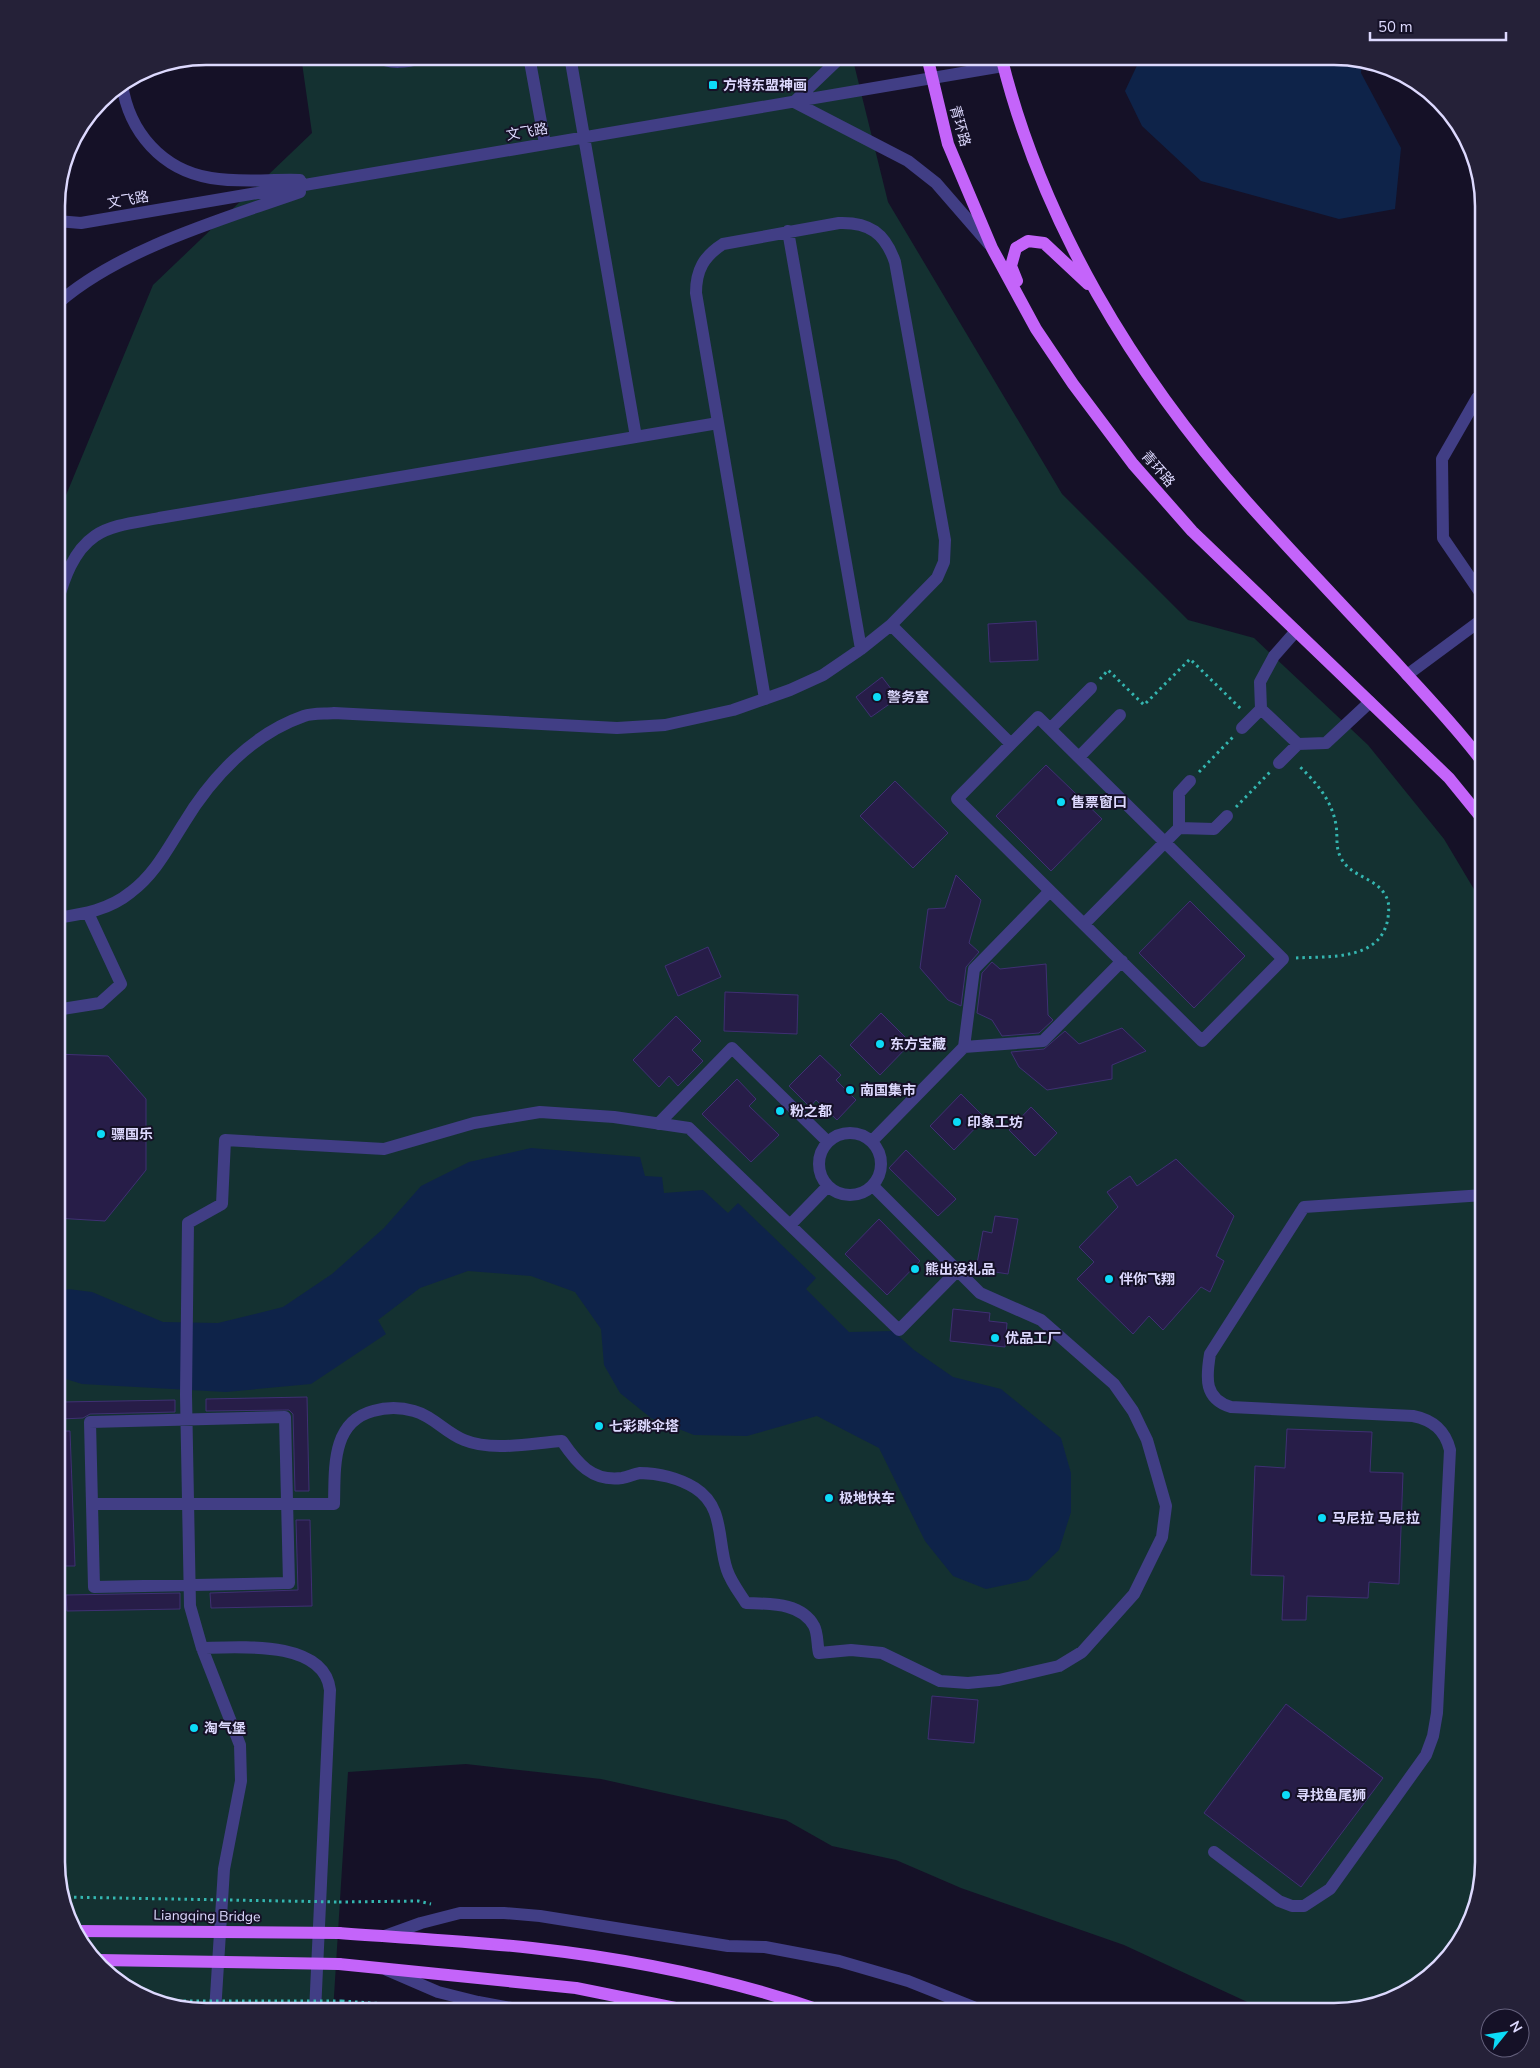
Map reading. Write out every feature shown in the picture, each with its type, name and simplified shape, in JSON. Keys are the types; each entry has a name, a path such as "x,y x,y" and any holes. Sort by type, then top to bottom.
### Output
{"main road":[{"name":"青环路","path":"929,65 948,144 992,248 1036,329 1073,384 1133,464 1192,531 1449,778 1475,810"},
{"path":"1003,65 1018,120 1054,213 1095,291 1138,360 1191,433 1246,501 1407,675 1475,754"},
{"path":"1036,329 1011,266 1016,248 1028,241 1044,243 1095,291"},
{"name":"Liangqing Bridge","path":"84,1931 339,1933 533,1948 667,1968 799,2003"},
{"path":"104,1960 340,1964 576,1988 650,2003"}],"street":[{"path":"531,65 545,144"},
{"path":"572,65 636,437"},
{"path":"833,65 794,102 908,161 936,184 992,248"},
{"name":"文飞路","path":"65,222 81,223 794,102 932,78 986,65"},
{"path":"124,91 131,119 140,134 165,160 180,169 213,179 332,180"},
{"path":"65,299 99,276 143,251 192,230 332,180"},
{"path":"65,917 104,909 131,893 152,872 207,789 232,761 266,736 306,716 334,713 617,728 665,725 702,718 765,699 823,675 861,649 891,625 937,578 944,562 945,540 895,262 890,248 880,236 868,227 854,222 788,231 723,244 710,252 699,271 696,292 765,699"},
{"path":"788,231 861,649"},
{"path":"1475,401 1442,459 1443,538 1475,585"},
{"path":"65,580 73,560 95,536 115,528 168,516 718,423"},
{"path":"891,625 1011,744"},
{"path":"1407,675 1475,625"},
{"path":"1247,724 1260,709 1260,682 1274,656 1296,631"},
{"path":"1050,729 1091,688"},
{"path":"1283,759 1298,744 1326,743 1370,702"},
{"path":"1260,709 1298,744"},
{"path":"1078,757 1120,715"},
{"path":"1038,717 1050,729 1283,959 1202,1041 957,799 1038,717"},
{"path":"1084,924 1179,828 1179,793 1190,781"},
{"path":"1179,828 1214,828 1227,816"},
{"path":"872,1141 964,1047 974,969 1050,891"},
{"path":"65,1008 100,1002 121,984 88,913"},
{"path":"964,1047 1043,1041 1122,961"},
{"path":"658,1124 732,1048 827,1141"},
{"path":"216,2003 224,1869 241,1781 240,1745 202,1648 190,1606 186,1395 188,1223 222,1204 225,1140 384,1149 474,1123 540,1112 614,1117 689,1128 899,1330 958,1270"},
{"path":"841,1133 858,1133 872,1141 881,1155 881,1172 873,1186 858,1195 842,1195 828,1187 819,1172 819,1156 827,1141 841,1133"},
{"path":"92,1504 334,1504 336,1462 340,1437 353,1420 367,1412 388,1406 415,1411 463,1440 488,1446 562,1440 575,1461 591,1474 606,1479 639,1473 665,1475 695,1488 709,1501 720,1524 727,1569 735,1588 746,1603 785,1605 802,1613 814,1626 819,1653 851,1650 882,1653 940,1681 968,1683 999,1680 1059,1666 1082,1652 1134,1594 1162,1537 1166,1506 1158,1474 1133,1411 1114,1384 1041,1320 980,1293 873,1186"},
{"path":"790,1225 828,1187"},
{"path":"1214,1852 1280,1901 1292,1906 1304,1906 1330,1889 1426,1755 1437,1713 1450,1450 1447,1438 1439,1427 1427,1419 1413,1416 1231,1407 1220,1404 1210,1392 1207,1380 1210,1354 1304,1207 1475,1196"},
{"path":"285,1418 287,1504 289,1583 94,1587 90,1422 285,1418"},
{"path":"202,1648 256,1647 300,1655 318,1664 328,1677 330,1700 315,2003"},
{"path":"385,1936 421,1922 460,1913 504,1913 540,1916 728,1946 765,1947 839,1962 908,1981 963,2003"},
{"path":"382,1968 438,1992 484,2003"}],"path":[{"path":"1108,670 1144,705 1190,659 1247,724 1190,781"},
{"path":"1227,816 1283,759 1316,782 1329,804 1336,824 1336,846 1341,860 1352,872 1365,877 1383,892 1390,904 1386,927 1379,941 1367,949 1345,955 1283,959"},
{"path":"70,1897 339,1902 418,1901 435,1906"},
{"path":"184,2001 342,2001"}],"green space":[{"path":"302,65 854,65 888,202 1062,494 1188,620 1254,638 1368,745 1444,839 1475,891 1474,1880 1464,1916 1456,1933 1434,1962 1412,1979 1388,1992 1352,2002 1250,2003 1124,1945 961,1888 896,1860 832,1846 786,1820 601,1779 466,1764 348,1772 334,2003 206,2003 170,1998 135,1984 120,1974 106,1962 89,1940 72,1907 66,1880 65,1862 65,498 153,285 312,133"}],"water":[{"path":"1137,65 1343,65 1361,68 1361,73 1401,148 1395,209 1339,219 1201,181 1142,126 1125,91"},
{"path":"531,1148 640,1157 645,1176 662,1177 664,1193 703,1190 728,1213 738,1203 816,1278 806,1289 849,1332 893,1331 914,1350 953,1377 1001,1389 1061,1438 1071,1473 1071,1512 1059,1550 1028,1580 986,1589 953,1576 925,1541 879,1448 817,1416 747,1436 694,1435 651,1418 620,1393 604,1365 601,1329 575,1292 531,1276 468,1271 420,1288 378,1320 386,1334 311,1384 226,1392 82,1384 65,1379 65,1291 68,1289 92,1292 163,1322 218,1323 283,1307 332,1274 384,1228 421,1186 469,1162"}],"building":[{"path":"1036,621 1038,660 990,662 988,624"},
{"name":"警务室","path":"882,677 898,698 871,717 856,697"},
{"path":"1046,765 1102,819 1051,871 996,816"},
{"path":"895,781 948,833 913,868 860,816"},
{"path":"956,875 981,900 969,943 979,952 966,967 961,1006 948,1000 920,968 928,909 945,908"},
{"path":"1190,901 1245,956 1194,1008 1139,953"},
{"path":"708,947 721,977 678,996 665,966"},
{"path":"992,962 1000,969 1046,964 1048,1015 1053,1020 1039,1033 1002,1036 992,1020 977,1013 982,973"},
{"path":"725,992 798,995 797,1034 724,1031"},
{"path":"881,1013 911,1043 880,1075 850,1045"},
{"path":"676,1016 701,1041 692,1050 703,1061 678,1086 669,1076 659,1087 633,1060"},
{"path":"1122,1028 1146,1051 1112,1065 1112,1079 1047,1090 1019,1067 1011,1052 1044,1049 1065,1031 1079,1044"},
{"name":"骠国乐","path":"65,1054 108,1056 146,1099 146,1170 105,1221 65,1219"},
{"path":"820,1055 841,1075 836,1080 856,1100 837,1120 816,1100 810,1107 789,1086"},
{"path":"737,1079 756,1099 749,1106 779,1135 751,1162 702,1114"},
{"path":"961,1094 985,1118 954,1150 930,1126"},
{"path":"1031,1107 1057,1133 1035,1156 1009,1130"},
{"path":"906,1150 956,1199 938,1216 889,1168"},
{"path":"1176,1159 1234,1216 1216,1256 1224,1261 1210,1292 1201,1287 1163,1330 1149,1316 1133,1334 1077,1279 1094,1262 1079,1247 1118,1207 1107,1192 1130,1176 1137,1186"},
{"path":"995,1216 1018,1219 1008,1274 976,1269 983,1231 992,1233"},
{"path":"879,1219 920,1261 887,1295 845,1254"},
{"path":"953,1309 990,1313 989,1321 1007,1323 1005,1347 950,1341"},
{"path":"307,1397 309,1491 295,1491 293,1414 289,1410 206,1411 206,1399"},
{"path":"175,1400 175,1412 90,1414 83,1418 65,1419 65,1402"},
{"path":"1287,1429 1372,1432 1370,1472 1403,1473 1399,1584 1369,1582 1368,1598 1307,1596 1306,1620 1282,1620 1284,1576 1251,1575 1255,1466 1285,1468"},
{"path":"65,1431 70,1431 75,1566 65,1566"},
{"path":"296,1520 310,1520 312,1606 211,1608 210,1593 298,1590"},
{"path":"180,1593 180,1609 67,1611 66,1595"},
{"path":"932,1696 978,1700 974,1743 928,1739"},
{"path":"1286,1704 1383,1778 1301,1887 1204,1813"}],"place":[{"name":"方特东盟神画","path":"713,85"},
{"name":"警务室","path":"877,697"},
{"name":"售票窗口","path":"1061,802"},
{"name":"东方宝藏","path":"880,1044"},
{"name":"南国集市","path":"850,1090"},
{"name":"粉之都","path":"780,1111"},
{"name":"印象工坊","path":"957,1122"},
{"name":"骠国乐","path":"101,1134"},
{"name":"熊出没礼品","path":"915,1269"},
{"name":"伴你飞翔","path":"1109,1279"},
{"name":"优品工厂","path":"995,1338"},
{"name":"七彩跳伞塔","path":"599,1426"},
{"name":"极地快车","path":"829,1498"},
{"name":"马尼拉 马尼拉","path":"1322,1518"},
{"name":"淘气堡","path":"194,1728"},
{"name":"寻找鱼尾狮","path":"1286,1795"}]}
